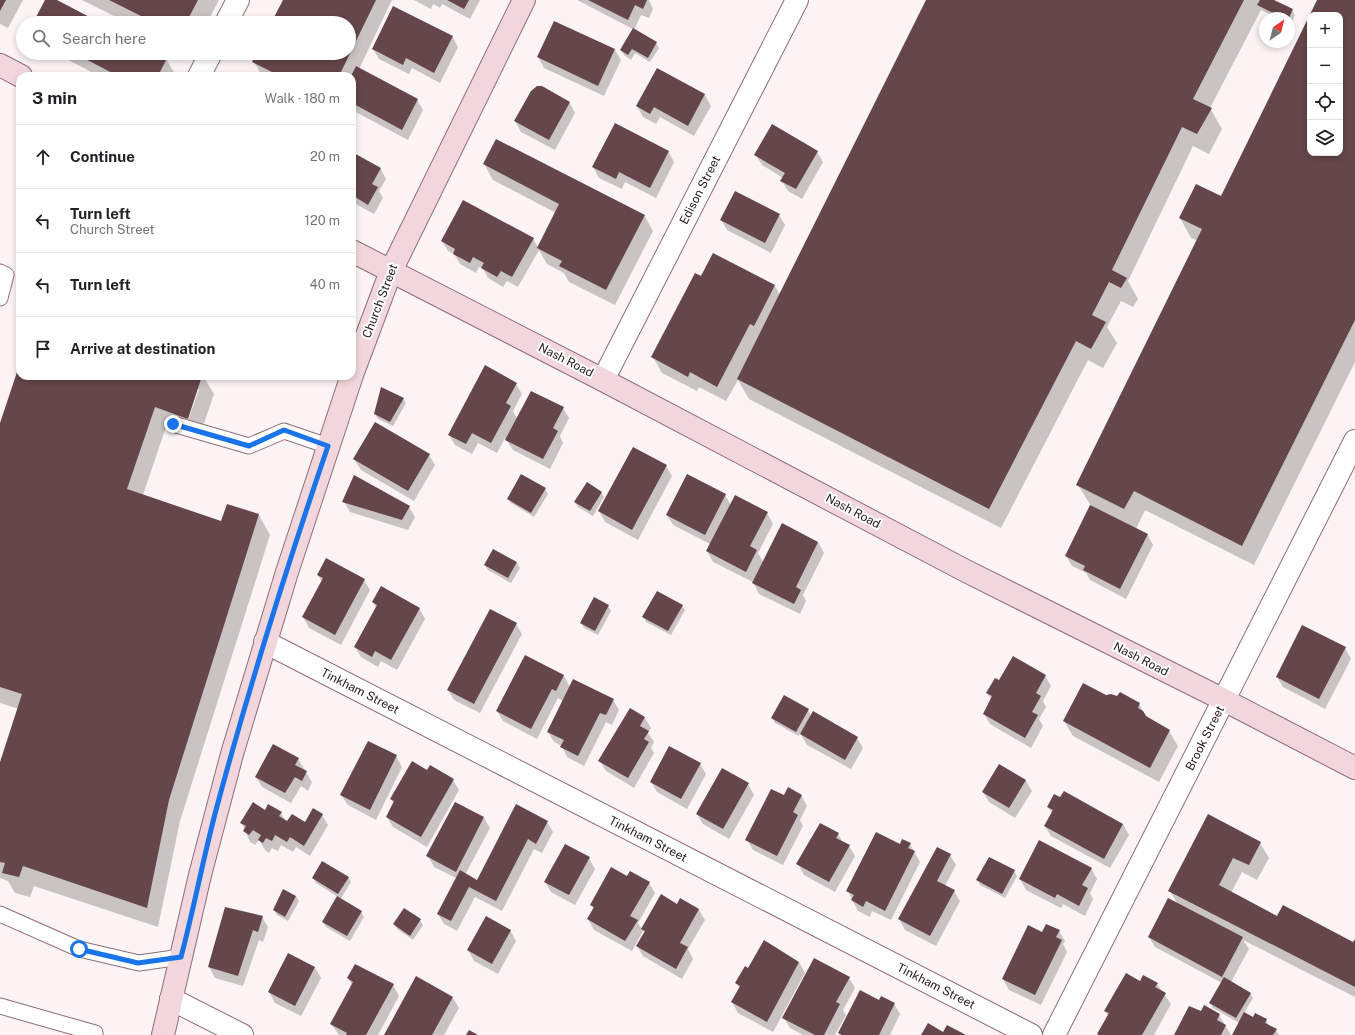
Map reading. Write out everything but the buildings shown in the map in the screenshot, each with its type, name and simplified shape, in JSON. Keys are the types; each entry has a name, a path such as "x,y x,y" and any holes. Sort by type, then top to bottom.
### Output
{"main road":[{"name":"Church Street","path":"356,364 391,271 524,0"},
{"path":"0,65 16,73"},
{"name":"Nash Road","path":"356,253 603,380 966,571 1224,700 1355,768"},
{"name":"Church Street","path":"163,1035 216,811 265,642 350,380"}],"street":[{"path":"230,16 238,0"},
{"name":"Edison Street","path":"603,380 797,0"},
{"path":"201,72 207,60"},
{"name":"Brook Street","path":"1054,1035 1355,441"},
{"name":"Tinkham Street","path":"265,642 1031,1035"},
{"path":"171,998 242,1035"}],"lane":[{"path":"0,272 6,274 0,298"},
{"path":"173,424 249,446 284,430 328,446"},
{"path":"0,914 79,949 138,963 181,957"},
{"path":"0,1006 95,1033 95,1035"}],"route":[{"path":"79,949 138,963 181,957 216,811 232,754 265,642 309,501 328,446 284,430 249,446 173,424"}]}
